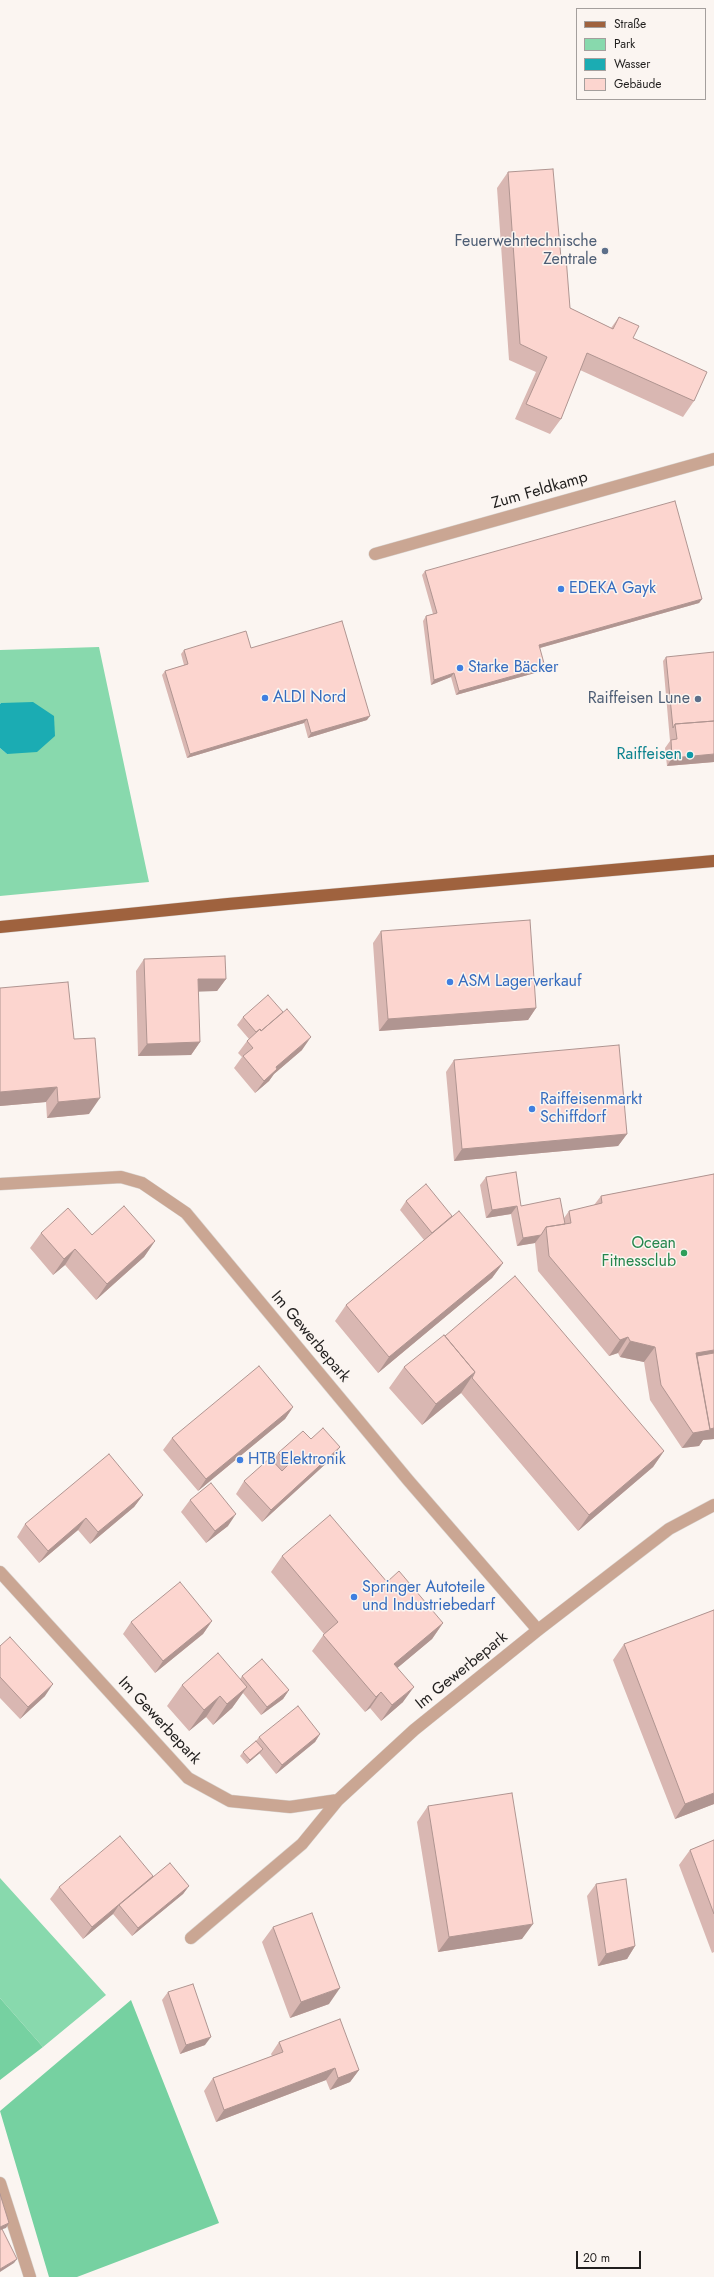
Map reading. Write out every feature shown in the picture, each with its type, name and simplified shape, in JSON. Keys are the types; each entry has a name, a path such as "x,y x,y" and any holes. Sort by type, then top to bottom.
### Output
{"main road":[{"path":"0,927 275,900 714,861"}],"street":[{"name":"Zum Feldkamp","path":"375,554 714,459"},
{"name":"Im Gewerbepark","path":"0,1184 121,1177 142,1183 186,1213 408,1480 538,1630"},
{"name":"Im Gewerbepark","path":"0,1572 188,1778 230,1801 290,1807 338,1800 414,1730 538,1630 669,1529 714,1505"},
{"path":"191,1938 302,1844 338,1800"},
{"path":"0,2183 30,2277"}],"green space":[{"path":"99,647 149,882 0,896 0,748 7,754 1,703 0,704 0,650"},
{"path":"0,1878 106,1995 43,2047 0,1998"},
{"path":"0,1998 43,2047 0,2080"},
{"path":"131,2000 219,2223 77,2277 49,2277 0,2111"}],"water":[{"path":"33,702 54,716 55,736 37,752 7,754 0,748 0,704"}],"building":[{"path":"553,169 561,258 566,257 570,308 613,329 619,317 639,326 633,338 707,372 694,401 587,353 561,419 526,404 547,357 520,344 508,172"},
{"name":"EDEKA Gayk","path":"675,501 702,599 539,645 545,667 459,691 454,673 434,680 426,616 437,613 425,571"},
{"name":"ALDI Nord","path":"342,621 370,716 311,733 307,719 190,754 165,671 188,664 184,650 246,631 251,648"},
{"path":"714,652 714,721 675,724 673,728 666,657"},
{"path":"714,721 714,754 672,758 671,740 677,739 675,724"},
{"name":"ASM Lagerverkauf","path":"530,920 536,1008 388,1019 381,931"},
{"path":"225,956 226,979 198,979 200,1042 147,1044 144,959"},
{"path":"68,982 74,1039 95,1038 100,1098 58,1102 57,1087 0,1092 0,988"},
{"path":"268,995 283,1012 261,1031 260,1029 256,1032 243,1017"},
{"path":"287,1009 311,1037 276,1067 277,1069 264,1081 243,1056 253,1048 247,1041 260,1029 261,1031"},
{"name":"Raiffeisenmarkt Schiffdorf","path":"619,1045 627,1134 462,1149 454,1060"},
{"path":"516,1172 521,1206 560,1198 565,1224 546,1227 541,1235 523,1238 517,1206 492,1210 486,1177"},
{"path":"714,1174 714,1350 696,1353 710,1430 693,1433 661,1385 655,1347 630,1341 628,1337 620,1340 549,1256 546,1227 571,1223 569,1211 602,1203 601,1196"},
{"path":"426,1184 452,1216 432,1233 406,1201"},
{"path":"124,1206 155,1241 107,1284 75,1249 64,1259 41,1233 68,1208 92,1235"},
{"path":"459,1211 503,1263 389,1357 346,1305"},
{"path":"515,1276 664,1451 589,1515 472,1378 475,1372 445,1336"},
{"path":"444,1335 475,1372 436,1404 404,1367"},
{"path":"714,1353 714,1428 710,1429 697,1356"},
{"path":"259,1366 293,1407 206,1479 172,1438"},
{"path":"323,1428 340,1447 271,1510 244,1481 270,1458 282,1471 289,1464 278,1453 303,1431 311,1439"},
{"path":"109,1454 143,1495 98,1532 86,1518 48,1551 25,1524"},
{"path":"211,1483 236,1514 215,1531 190,1500"},
{"path":"330,1515 387,1582 399,1571 443,1623 394,1664 414,1687 392,1705 381,1692 376,1697 323,1635 338,1622 282,1556"},
{"path":"180,1582 212,1621 163,1661 131,1622"},
{"path":"714,1610 714,1793 685,1804 624,1644"},
{"path":"10,1637 53,1684 28,1707 0,1677 0,1646"},
{"path":"218,1653 247,1687 227,1704 220,1696 204,1710 182,1685"},
{"path":"262,1659 289,1690 267,1707 242,1676"},
{"path":"298,1706 320,1734 282,1765 259,1737"},
{"path":"256,1741 263,1749 250,1760 243,1752"},
{"path":"512,1793 533,1924 449,1937 428,1806"},
{"path":"120,1836 153,1876 92,1927 59,1887"},
{"path":"714,1840 714,1914 690,1850"},
{"path":"170,1863 189,1886 138,1928 119,1905"},
{"path":"626,1879 635,1946 606,1954 596,1884"},
{"path":"312,1913 340,1988 301,2002 273,1927"},
{"path":"193,1984 211,2037 186,2045 168,1992"},
{"path":"340,2019 359,2070 338,2078 335,2068 224,2110 213,2078 283,2052 279,2042"},
{"path":"0,2194 9,2223 0,2227"},
{"path":"2,2229 17,2259 0,2269 0,2230"}],"place":[{"name":"Feuerwehrtechnische Zentrale","path":"605,251"},
{"name":"EDEKA Gayk","path":"561,589"},
{"name":"Starke Bäcker","path":"460,668"},
{"name":"ALDI Nord","path":"265,698"},
{"name":"Raiffeisen Lune","path":"698,699"},
{"name":"Raiffeisen","path":"690,755"},
{"name":"ASM Lagerverkauf","path":"450,982"},
{"name":"Raiffeisenmarkt Schiffdorf","path":"532,1109"},
{"name":"Ocean Fitnessclub","path":"684,1253"},
{"name":"HTB Elektronik","path":"240,1460"},
{"name":"Springer Autoteile und Industriebedarf","path":"354,1597"}]}
